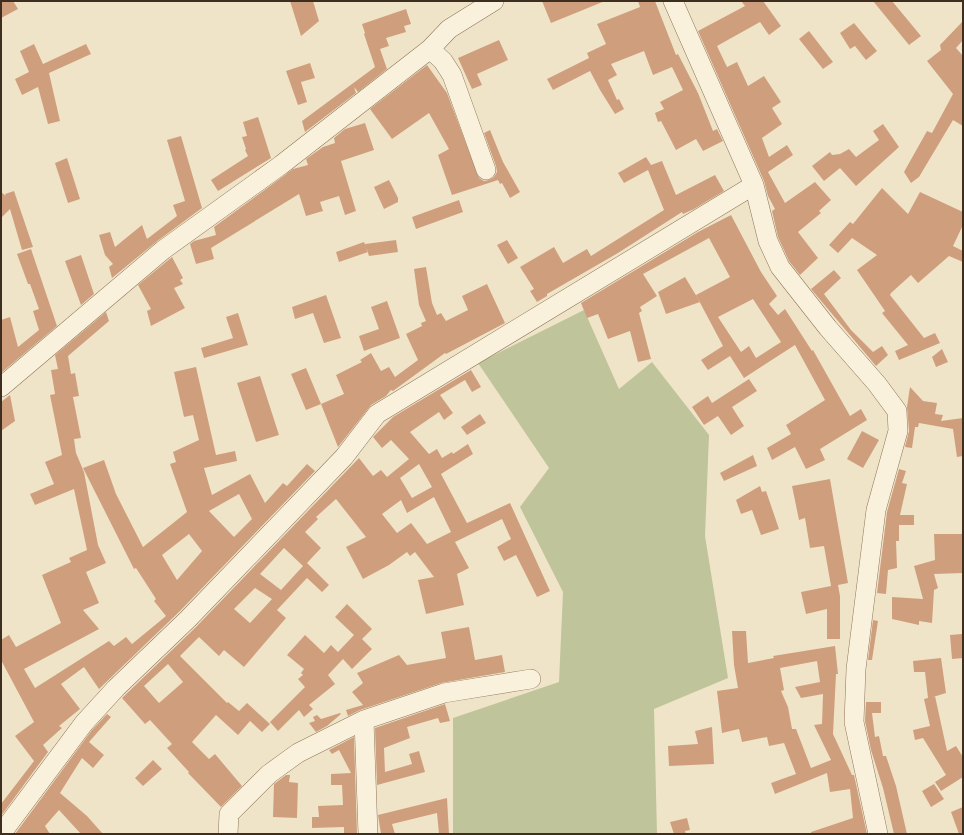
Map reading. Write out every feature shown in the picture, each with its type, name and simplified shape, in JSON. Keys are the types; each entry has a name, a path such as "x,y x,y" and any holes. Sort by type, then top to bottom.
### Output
{"street":[{"path":"1,386 162,250 281,165 430,49 449,29 494,1"},
{"path":"673,1 754,185 768,242 780,267 828,328 877,384 897,411 898,431 876,510 856,669 854,722 878,834"},
{"path":"430,49 443,61 452,75 486,170"},
{"path":"2,834 84,724 116,688 188,619 344,457 377,414 754,185"},
{"path":"228,834 229,814 269,774 298,753 364,720 444,693 531,679"},
{"path":"364,720 368,834"}],"green space":[{"path":"584,310 619,389 652,362 709,435 705,536 728,678 654,709 657,834 453,834 453,718 559,682 563,592 520,507 549,468 478,363"}],"building":[{"path":"1,1 13,1 18,9 1,18"},
{"path":"290,1 313,1 319,21 301,36"},
{"path":"542,1 605,1 551,23"},
{"path":"638,1 655,1 676,55 678,54 698,93 713,131 717,129 723,141 703,151 696,139 676,150 661,121 658,122 655,113 664,109 660,102 683,90 672,67 653,75 644,51 611,64 617,75 608,80 617,100 619,99 624,109 615,114 590,71 553,90 547,79 589,58 587,53 606,44 597,24 640,7"},
{"path":"741,1 763,1 781,26 769,35 760,22 717,46 727,67 737,62 748,86 764,76 781,102 772,108 782,124 762,138 769,157 787,145 793,155 768,172 785,203 815,182 831,200 819,211 821,213 798,232 818,258 800,275 789,261 778,237 772,211 775,209 768,196 764,181 698,31 745,6"},
{"path":"873,1 892,1 921,36 909,45"},
{"path":"406,9 411,24 404,26 406,32 386,38 389,46 380,49 387,69 358,92 354,87 356,93 305,132 302,121 375,67 362,24"},
{"path":"963,21 963,40 956,48 963,56 963,126 953,120 919,177 911,183 904,172 927,131 932,133 953,94 927,61 941,50 940,45"},
{"path":"854,23 877,51 866,60 855,46 850,49 840,33"},
{"path":"809,31 833,62 823,69 799,39"},
{"path":"499,40 508,60 477,74 482,85 472,89 458,58"},
{"path":"34,44 43,64 86,44 91,54 49,73 60,121 48,124 38,87 22,95 15,79 29,72 20,51"},
{"path":"310,63 315,78 301,82 307,102 298,105 286,71"},
{"path":"427,65 447,93 479,178 484,181 489,180 494,177 497,172 484,133 490,130 503,162 520,192 510,198 502,183 500,184 498,180 452,195 438,155 449,149 429,113 392,139 370,109"},
{"path":"258,117 271,158 218,191 211,180 248,156 242,137 247,136 243,122"},
{"path":"365,123 374,150 341,161 356,211 345,215 339,196 320,202 323,211 306,216 299,194 211,248 214,259 196,264 190,244 194,241 216,235 214,227 293,169 308,165 306,159 323,147 335,143 334,138 345,129"},
{"path":"883,124 899,147 856,186 840,168 824,181 812,166 830,152 832,155 840,154 849,149 856,157 879,140 873,131"},
{"path":"181,136 202,208 156,242 112,278 109,267 113,264 105,255 99,235 110,232 115,247 142,225 147,239 177,216 173,205 185,201 167,140"},
{"path":"646,157 651,165 662,161 676,195 715,175 724,191 694,209 683,214 682,212 618,253 547,294 547,296 537,302 530,291 534,289 520,267 554,247 563,263 587,249 591,256 664,210 648,170 624,183 618,173"},
{"path":"67,158 80,199 68,203 55,163"},
{"path":"389,180 398,198 398,202 384,209 374,187"},
{"path":"882,188 908,214 920,192 963,212 963,225 953,246 963,251 963,262 949,256 918,283 911,275 890,295 924,338 935,333 940,343 899,360 895,351 908,345 882,313 885,311 857,270 877,255 852,238 838,253 829,245 850,222 853,224"},
{"path":"14,191 33,247 22,250 10,209 1,218 1,192 6,196 5,194"},
{"path":"459,200 463,212 416,229 412,217"},
{"path":"731,215 761,272 777,296 769,304 778,315 785,309 812,351 813,350 850,416 861,409 867,420 820,449 825,460 806,469 795,447 772,460 767,448 791,434 786,425 825,400 795,345 744,378 730,356 708,370 701,360 723,346 696,295 730,277 709,238 643,274 657,296 640,307 642,311 639,313 651,359 638,362 630,331 608,339 598,314 587,318 581,303 698,232","holes":["753,299 781,342 756,358 749,346 741,352 718,317"]},
{"path":"396,240 398,252 369,256 365,244"},
{"path":"507,240 518,258 508,264 497,245"},
{"path":"364,242 368,252 339,262 336,252"},
{"path":"31,249 57,326 1,373 1,320 10,317 18,347 39,330 33,311 39,309 17,254"},
{"path":"81,255 94,294 81,305 65,261"},
{"path":"172,257 183,278 180,280 183,284 174,288 185,308 151,326 147,311 151,309 138,285"},
{"path":"426,267 432,303 437,315 441,313 446,321 468,310 462,296 487,284 505,323 446,354 445,353 393,391 391,390 386,396 371,405 338,447 321,404 344,394 336,375 362,362 360,360 371,353 381,371 389,367 395,377 418,360 406,334 422,326 421,323 426,321 419,305 414,269"},
{"path":"834,270 841,278 824,294 851,330 873,352 882,346 888,355 876,366 811,289"},
{"path":"685,277 700,302 666,314 658,292"},
{"path":"326,295 341,338 324,343 313,313 295,319 292,307"},
{"path":"387,301 400,338 364,351 359,336 379,329 371,307"},
{"path":"106,312 109,321 68,356 71,374 75,373 79,396 73,397 81,438 74,439 76,453 84,472 98,545 106,563 86,572 99,603 83,610 99,629 24,669 35,688 109,641 114,646 126,637 132,644 166,616 154,601 156,599 136,568 134,569 83,468 104,460 116,494 143,547 187,512 170,464 176,462 173,452 199,440 193,415 184,417 174,372 196,367 216,455 235,451 237,461 204,468 212,495 250,474 265,503 283,483 287,486 307,464 315,471 180,611 99,689 84,667 61,684 80,709 59,726 62,728 43,745 48,752 1,816 1,804 34,761 15,736 34,722 1,660 1,640 9,635 16,647 61,623 42,575 71,562 69,558 87,550 74,489 35,505 30,494 54,484 45,462 62,455 50,395 55,394 51,370 58,369 55,355","holes":["239,494 252,519 234,537 209,511","189,534 202,551 177,580 162,555"]},
{"path":"238,313 248,345 204,358 201,348 233,338 226,317"},
{"path":"942,349 948,362 936,367 932,357"},
{"path":"306,368 321,404 306,410 291,374"},
{"path":"471,370 481,387 472,392 465,380 440,395 453,413 444,420 439,412 410,432 429,454 437,449 442,458 452,452 453,454 468,444 473,454 441,474 467,523 510,503 550,591 537,597 516,555 504,561 497,547 511,539 502,519 455,542 469,568 457,574 464,605 426,614 418,580 434,577 415,552 410,556 407,552 389,565 363,579 346,547 366,537 336,499 316,517 318,519 305,532 321,548 307,563 329,585 322,592 307,578 277,610 286,618 244,667 224,650 219,656 199,637 180,656 227,703 228,702 239,711 247,703 270,724 262,732 250,721 238,735 216,715 192,742 209,759 215,754 242,786 221,807 188,773 189,772 167,748 172,744 150,720 145,724 122,698 196,627 359,458 373,476 381,470 387,477 409,459 391,440 382,448 373,437 393,417","holes":["419,464 432,487 412,498 400,478","434,497 451,532 427,544 411,523 397,533 382,514 401,500 407,513","284,548 303,566 281,590 260,574","255,588 272,599 250,623 234,609","168,664 183,682 159,703 144,686"]},
{"path":"260,376 279,435 256,442 237,383"},
{"path":"749,379 757,391 732,407 744,426 731,435 718,416 704,425 692,407 708,396 712,403"},
{"path":"910,387 923,401 937,403 935,414 943,415 941,421 963,418 963,456 957,457 953,429 919,423 918,427 915,427 912,448 905,447 909,431 907,407"},
{"path":"10,395 15,421 1,431 1,402"},
{"path":"480,414 486,423 467,435 461,427"},
{"path":"862,431 879,440 863,468 847,459"},
{"path":"753,455 757,466 724,481 720,473"},
{"path":"899,469 906,471 902,483 907,484 900,515 914,515 914,525 899,525 899,541 896,541 897,568 888,570 886,594 877,593 887,512"},
{"path":"830,479 848,583 838,585 840,596 840,639 827,639 827,609 806,614 801,592 831,586 824,546 810,548 805,518 799,520 792,486"},
{"path":"760,486 762,492 766,491 779,529 761,535 752,510 741,514 736,500"},
{"path":"934,534 963,534 963,573 934,574 938,588 934,590 932,623 919,621 919,625 892,619 892,597 923,599 914,566 935,560"},
{"path":"347,604 372,629 362,639 372,649 352,669 343,659 328,675 335,684 309,705 313,709 304,717 299,710 278,731 270,722 305,687 298,679 303,675 301,673 304,669 287,655 305,635 324,653 331,645 338,652 354,635 335,617"},
{"path":"873,620 878,621 872,660 868,660"},
{"path":"469,627 475,660 502,655 505,672 441,683 360,710 348,716 346,710 363,705 352,692 363,683 357,673 399,655 407,665 446,658 441,632"},
{"path":"732,631 746,631 748,663 774,658 773,656 835,646 838,674 836,674 833,734 852,775 854,775 867,834 811,834 811,832 853,818 850,789 830,792 827,773 775,794 771,783 796,774 784,743 769,746 767,737 742,742 739,729 722,733 717,691 738,688 734,665","holes":["817,661 820,682 795,687 801,698 823,694 822,724 814,725 831,760 811,768 796,729 792,729 788,707 781,691 784,690 780,668"]},
{"path":"962,634 963,658 952,659 950,635"},
{"path":"941,658 946,693 935,696 947,751 956,746 963,757 963,777 941,791 935,782 946,775 923,738 915,740 913,730 930,726 924,699 928,698 925,672 914,672 913,661"},
{"path":"866,702 881,702 881,713 872,713 875,737 879,736 883,756 886,756 896,786 907,834 894,834 883,788 871,750 865,721"},
{"path":"445,704 450,721 440,723 438,718 407,727 410,738 384,748 385,772 412,764 409,754 419,751 425,772 377,785 375,728"},
{"path":"340,713 341,714 327,726 316,732 309,723 315,721 313,717 317,715 321,719"},
{"path":"107,714 111,717 89,742 104,755 93,768 82,758 60,793 87,816 103,834 81,834 59,810 45,826 50,834 15,834 92,730"},
{"path":"712,727 714,764 669,766 668,746 698,744 695,731"},
{"path":"354,737 357,834 344,834 344,827 312,828 312,817 319,817 318,806 343,805 342,785 331,785 331,774 351,773 339,750 332,754 329,750"},
{"path":"153,760 162,769 143,786 135,778"},
{"path":"286,775 290,775 289,782 298,783 297,818 273,817 274,784"},
{"path":"934,784 944,799 931,807 922,791"},
{"path":"447,798 449,834 439,834 437,813 392,824 395,834 381,834 378,815"},
{"path":"963,807 963,834 959,834 951,812"},
{"path":"687,818 690,830 685,831 686,834 674,834 670,822"}]}
